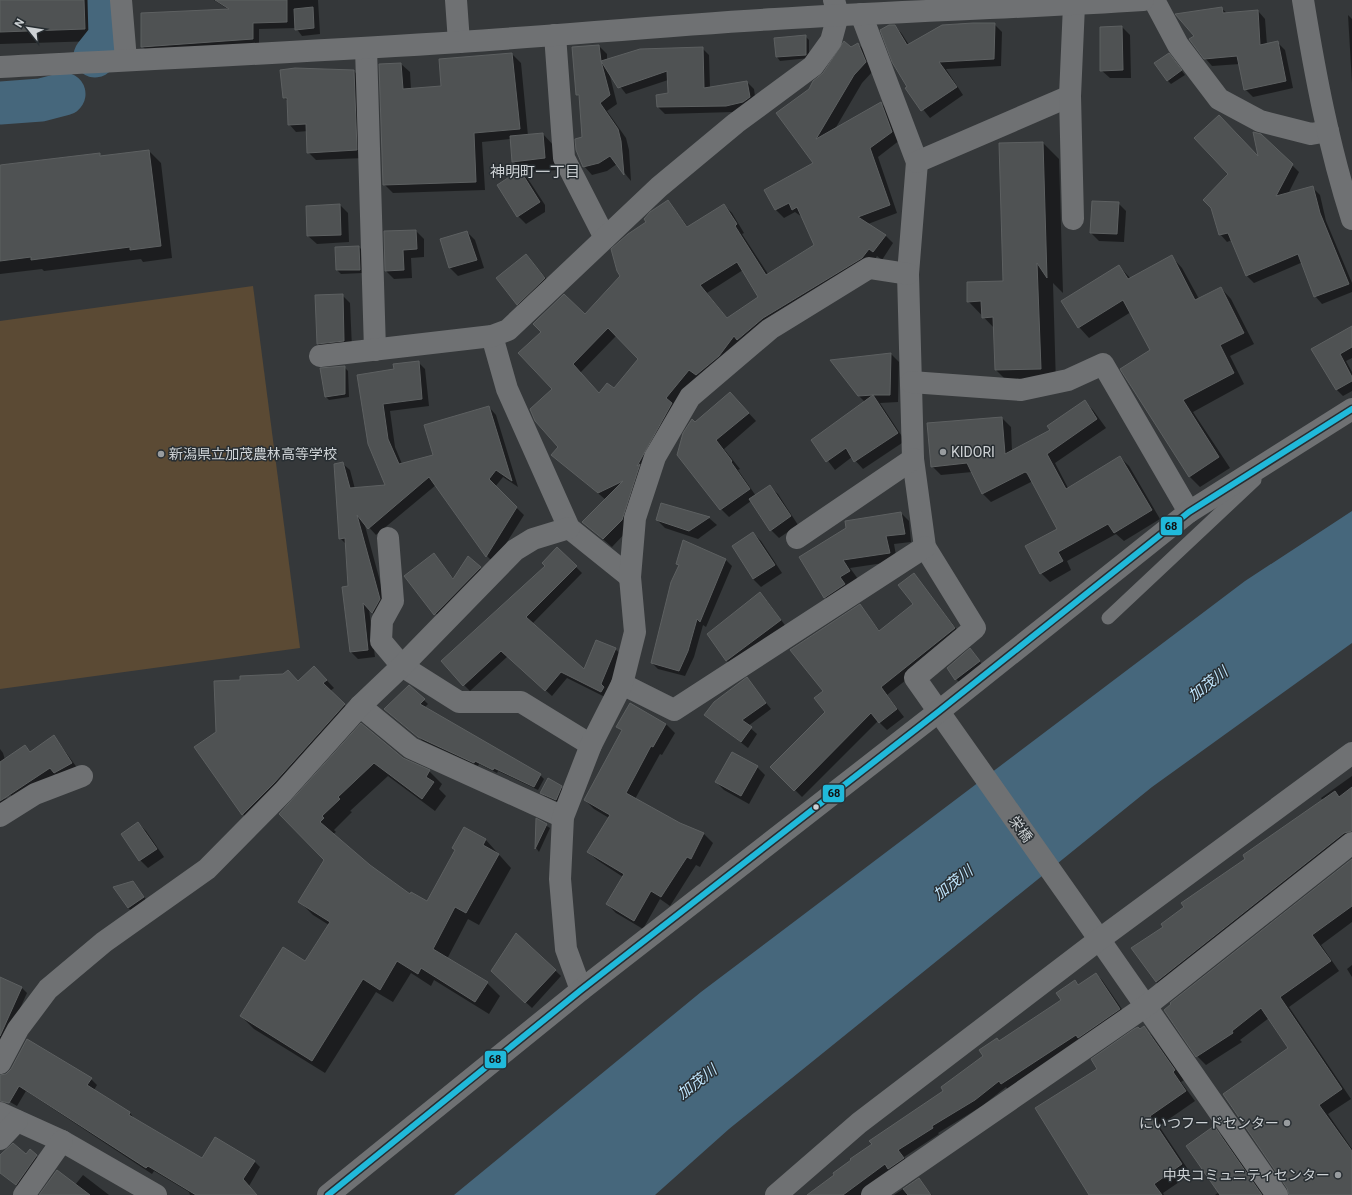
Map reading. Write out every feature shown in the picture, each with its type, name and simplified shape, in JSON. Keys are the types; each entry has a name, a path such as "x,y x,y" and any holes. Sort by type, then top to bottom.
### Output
{"street":[{"path":"121,0 126,60"},
{"path":"456,0 459,42"},
{"path":"0,68 366,48 556,35 836,7 861,14 1143,0"},
{"path":"1154,0 1178,45 1219,99 1260,121 1311,134 1328,131"},
{"path":"1303,0 1328,131 1340,184 1352,219"},
{"path":"1073,219 1070,96 1083,3"},
{"path":"320,356 492,336 508,330 659,187 736,122 813,66 831,41 836,7"},
{"path":"622,684 674,710 925,547 913,459 908,274 917,162 861,14"},
{"path":"556,35 564,158 605,238"},
{"path":"366,48 375,350"},
{"path":"917,162 1070,96"},
{"path":"581,990 566,949 560,879 563,817 591,745 622,684 635,632 630,577 635,518 655,457 690,397 770,329 869,268 908,274"},
{"path":"492,336 507,389 569,528 630,577"},
{"path":"911,382 1021,390 1068,380 1104,364 1189,512"},
{"path":"328,1195 581,990 938,712 1189,512 1352,409"},
{"path":"797,538 913,459"},
{"path":"0,1063 18,1029 48,989 104,942 207,869 283,792 360,706 402,666 515,550 533,539 569,528"},
{"path":"388,538 394,601 382,621 381,641 402,666 459,702 521,702 591,745"},
{"name":"栄橋","path":"925,547 975,628 914,678 1095,932 1277,1195"},
{"path":"360,706 411,748 563,817"},
{"path":"776,1195 860,1123 1095,932 1352,753"},
{"path":"0,816 35,794 82,776"},
{"path":"872,1195 1146,1006 1352,843"},
{"path":"0,1139 9,1117 62,1142 156,1195"},
{"path":"24,1195 62,1142"}],"lane":[{"path":"1108,618 1283,453"}],"shaded area":[{"path":"253,286 300,648 0,689 0,321"}],"water":[{"name":"加茂川","path":"1352,511 1352,643 1152,787 729,1129 655,1195 454,1195 701,992 1245,581"}],"building":[{"path":"0,0 84,0 85,29 0,32"},
{"path":"215,0 287,0 287,22 253,23 253,39 141,47 141,13 229,9"},
{"path":"313,7 314,28 295,30 294,9"},
{"path":"1222,7 1223,13 1258,10 1260,45 1278,41 1286,81 1244,90 1237,56 1204,59 1189,39 1194,36 1175,14"},
{"path":"995,23 994,59 939,62 957,87 921,111 905,88 907,87 892,62 880,30 889,25 895,25 907,45 942,25"},
{"path":"1122,26 1123,70 1100,71 1100,27"},
{"path":"806,35 806,55 776,57 774,38"},
{"path":"844,41 851,47 858,43 866,62 854,75 816,139 881,102 892,132 870,148 890,205 858,217 886,235 873,252 869,249 862,258 763,318 737,340 734,336 719,356 696,375 689,370 666,398 672,403 637,466 640,464 622,520 603,539 582,522 623,481 598,493 551,455 558,447 535,421 530,409 552,389 518,353 541,332 533,324 564,294 585,314 620,276 617,271 611,249 628,234 646,222 644,219 650,212 668,200 687,227 724,204 737,224 735,226 766,275 814,245 797,207 792,210 789,203 775,210 764,190 813,163 776,113 809,89 813,81 823,73","holes":["737,262 758,297 727,318 700,285","608,328 638,359 614,388 607,383 599,393 573,364"]},
{"path":"599,45 601,61 610,95 600,103 618,129 621,141 624,175 610,156 599,163 583,167 576,150 575,139 582,137 579,95 576,95 572,47"},
{"path":"703,47 704,88 747,81 750,97 743,102 726,106 657,107 656,95 668,93 667,71 618,88 601,61 640,49"},
{"path":"512,53 520,129 474,133 476,182 383,185 379,64 401,63 403,89 441,86 439,59"},
{"path":"1169,53 1182,70 1167,81 1154,63"},
{"path":"295,68 354,70 357,150 307,153 306,124 288,125 287,98 283,98 280,70"},
{"path":"1219,115 1258,156 1253,132 1261,134 1293,164 1276,196 1313,186 1320,213 1349,284 1314,297 1298,254 1246,276 1228,233 1219,235 1211,208 1203,200 1228,174 1194,138"},
{"path":"543,133 545,158 512,162 510,136"},
{"path":"1043,142 1047,278 1037,263 1041,369 995,370 993,317 982,318 981,301 967,302 967,282 1003,281 999,143"},
{"path":"149,150 161,246 130,250 130,247 31,260 31,257 0,261 0,165 100,153 100,156"},
{"path":"520,170 540,202 517,217 497,185"},
{"path":"1092,201 1119,202 1117,234 1090,233"},
{"path":"340,204 341,235 307,236 306,206"},
{"path":"416,230 417,249 403,250 404,270 385,271 384,231"},
{"path":"467,231 477,260 449,268 440,239"},
{"path":"359,246 360,270 336,270 335,247"},
{"path":"526,254 545,278 517,305 496,278"},
{"path":"1172,255 1195,300 1221,287 1244,333 1220,345 1234,373 1183,400 1219,457 1189,477 1120,369 1150,350 1123,300 1078,328 1061,301 1119,265 1128,279"},
{"path":"343,294 344,341 317,344 315,295"},
{"path":"1352,326 1352,347 1340,354 1352,377 1352,381 1336,390 1311,349"},
{"path":"891,353 890,395 858,396 830,360"},
{"path":"419,361 422,399 383,404 388,439 399,464 433,455 424,425 489,406 512,481 496,470 489,479 517,507 486,557 429,477 368,529 357,515 380,599 372,613 363,603 368,650 350,652 342,587 348,586 345,538 339,539 334,464 343,462 350,488 385,485 368,444 357,375 394,369 393,364"},
{"path":"345,366 345,394 325,397 320,368"},
{"path":"730,392 749,413 716,440 750,489 720,510 677,455 683,433 692,419 695,422"},
{"path":"873,395 898,433 854,462 846,448 826,462 811,440"},
{"path":"1085,400 1097,419 1047,454 1066,489 1120,456 1152,510 1114,533 1108,524 1058,552 1063,561 1040,574 1025,546 1057,529 1027,473 1025,472 982,494 967,463 931,467 927,423 1002,417 1005,454 1050,430 1047,426"},
{"path":"770,485 791,516 770,531 749,499"},
{"path":"661,503 710,517 689,531 656,520"},
{"path":"901,512 905,534 886,536 890,553 843,560 850,571 840,577 845,584 824,598 799,557 846,528 845,521"},
{"path":"753,532 775,565 753,579 732,546"},
{"path":"683,540 726,559 700,622 697,619 688,651 679,671 651,663 671,582 679,565 676,564"},
{"path":"557,547 577,566 526,617 584,669 596,640 616,648 601,684 604,687 601,692 561,672 545,691 501,651 463,686 441,661 545,566 542,563"},
{"path":"434,553 453,579 468,556 481,567 434,615 404,576"},
{"path":"914,573 955,628 881,687 897,709 879,723 871,713 794,791 770,767 825,712 814,698 823,691 790,650 860,604 879,631 913,604 898,585"},
{"path":"760,592 781,620 726,661 707,634"},
{"path":"970,648 980,661 955,680 947,668"},
{"path":"314,666 327,680 323,683 345,704 274,783 242,815 194,747 216,732 214,681 240,680 240,676 283,674 288,670 298,681"},
{"path":"747,677 766,703 742,720 752,727 741,742 704,715 714,702"},
{"path":"409,685 425,699 420,704 541,774 534,787 494,768 493,770 475,761 474,763 418,737 384,709"},
{"path":"630,703 666,724 653,747 651,746 626,793 680,823 704,833 691,859 687,857 661,897 651,891 634,921 606,904 624,874 587,852 610,815 584,800 622,730 616,727"},
{"path":"361,723 403,758 430,770 426,777 434,782 422,799 374,763 338,797 340,799 322,816 324,818 320,822 370,865 410,894 411,892 427,901 455,850 452,848 464,827 486,839 483,845 499,854 466,913 455,907 433,949 488,982 475,1002 421,968 418,974 397,961 380,990 363,979 312,1061 240,1016 283,947 305,961 330,922 298,902 324,860 279,814"},
{"path":"54,735 72,763 54,773 50,768 0,801 0,762 25,745 30,752"},
{"path":"732,752 758,766 741,796 715,782"},
{"path":"548,778 562,786 556,800 540,793"},
{"path":"1352,787 1352,831 1344,833 1156,982 1131,948 1163,927 1161,924 1184,907 1181,903 1245,859 1243,855 1335,791 1339,797"},
{"path":"536,818 547,824 535,849"},
{"path":"138,822 157,849 139,861 121,834"},
{"path":"1352,859 1352,906 1312,935 1331,961 1280,997 1342,1089 1319,1105 1352,1151 1352,1195 1289,1195 1287,1188 1223,1094 1288,1048 1261,1008 1232,1031 1233,1033 1196,1057 1164,1010 1171,1004 1170,1003"},
{"path":"133,881 144,897 128,908 113,887"},
{"path":"516,933 556,970 525,1003 491,971"},
{"path":"1096,973 1120,1009 1078,1038 1076,1035 1001,1084 999,1081 975,1100 932,1126 933,1128 898,1150 904,1158 888,1169 885,1164 843,1195 807,1195 834,1175 833,1173 851,1160 850,1159 872,1144 869,1141 943,1091 941,1087 983,1056 979,1050 997,1038 999,1041 1061,1000 1056,993 1075,980 1078,985"},
{"path":"0,977 22,987 0,1036"},
{"path":"1144,1026 1175,1070 1173,1072 1186,1091 1150,1116 1182,1164 1154,1184 1162,1195 1089,1195 1035,1108 1097,1069 1091,1059 1134,1029 1138,1027 1140,1029"},
{"path":"27,1039 92,1078 87,1085 130,1112 129,1115 202,1158 215,1137 255,1161 243,1179 257,1195 196,1195 148,1166 146,1168 19,1086 9,1103 0,1101 0,1075 6,1074 11,1069"},
{"path":"1214,1126 1262,1195 1220,1195 1186,1146"},
{"path":"13,1143 26,1154 30,1149 37,1155 16,1185 0,1173 0,1155"},
{"path":"57,1170 90,1195 39,1195"},
{"path":"919,1178 931,1195 908,1195 903,1189"}],"waterway":[{"path":"95,56 110,37 109,0"},
{"path":"0,103 41,100 64,94"}],"transit line":[{"name":"68","path":"328,1195 581,990 938,712 1189,512 1352,409"}],"place":[{"name":"KIDORI","path":"943,452"},
{"name":"新潟県立加茂農林高等学校","path":"161,454"},
{"name":"にいつフードセンター","path":"1287,1123"},
{"name":"中央コミュニティセンター","path":"1338,1175"}],"district":[{"name":"神明町一丁目","path":"535,172"}]}
